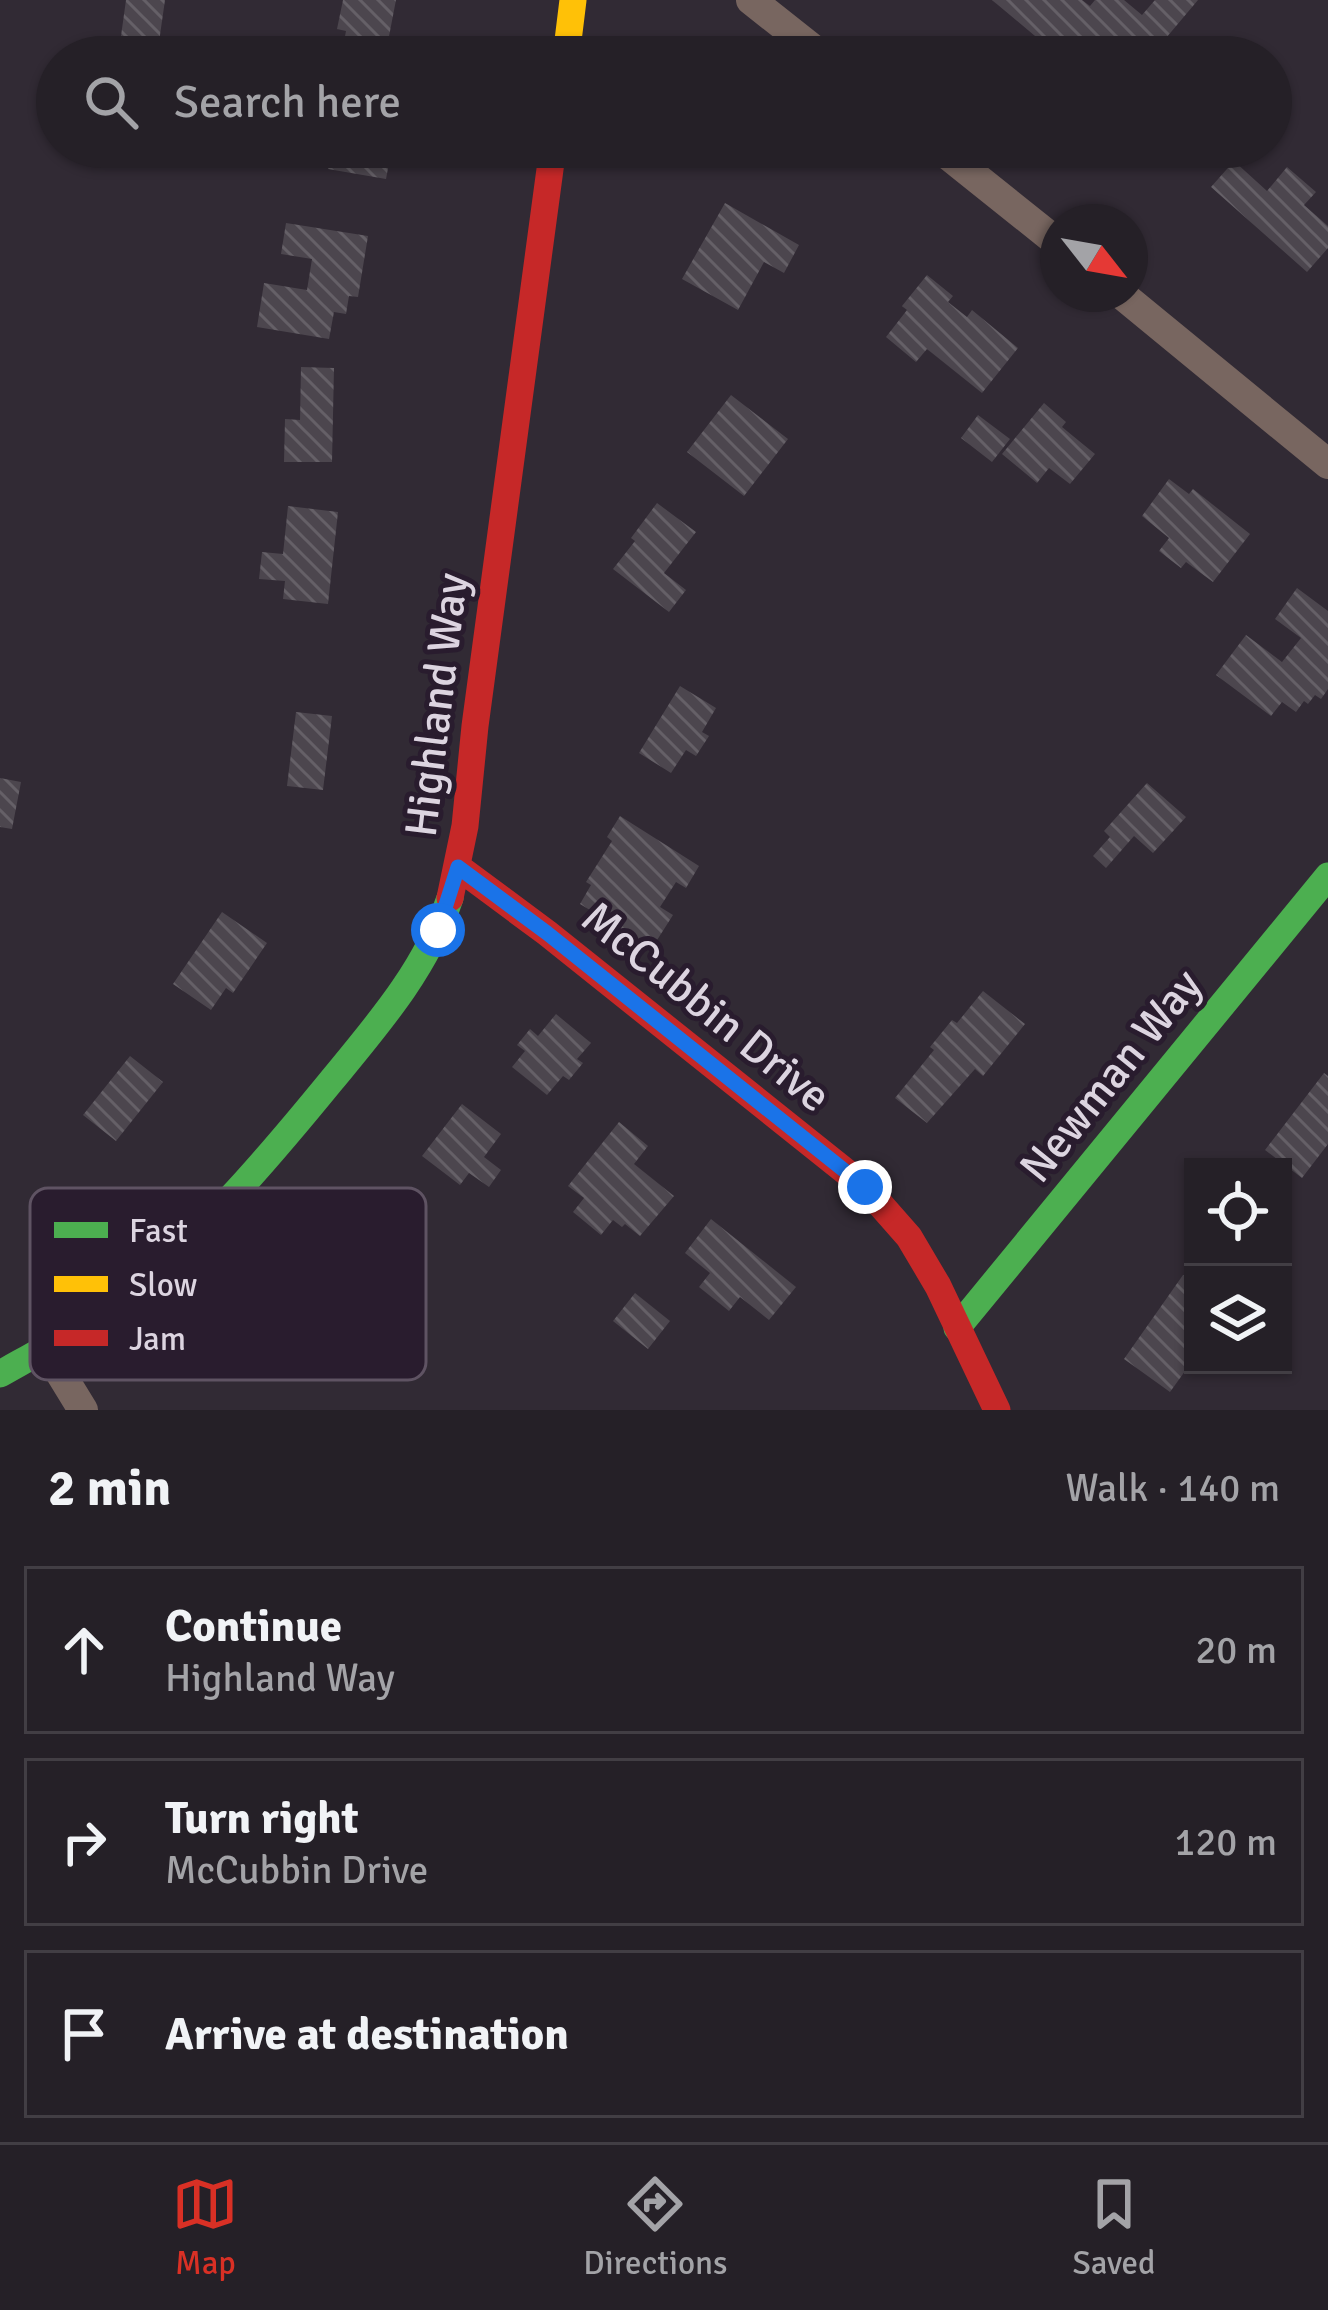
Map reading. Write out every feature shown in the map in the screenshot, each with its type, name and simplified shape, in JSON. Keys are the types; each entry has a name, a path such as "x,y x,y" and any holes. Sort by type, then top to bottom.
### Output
{"street":[{"path":"569,36 573,0"},
{"path":"751,0 796,36"},
{"name":"Highland Way","path":"239,1188 362,1044 413,976 438,930 458,867 551,168"},
{"path":"964,168 1040,229"},
{"path":"1142,312 1328,464"},
{"name":"McCubbin Drive","path":"458,867 865,1187 910,1237 997,1410"},
{"name":"Newman Way","path":"957,1328 1328,876"},
{"name":"Highland Way","path":"0,1374 30,1357"},
{"path":"65,1380 83,1410"}],"building":[{"path":"126,0 165,0 160,36 121,36"},
{"path":"343,0 396,0 389,36 345,36 346,31 337,29"},
{"path":"992,0 1082,0 1090,6 1095,0 1124,0 1142,15 1155,0 1198,0 1168,36 1035,36"},
{"path":"328,168 388,168 386,179"},
{"path":"1228,168 1242,168 1267,191 1288,168 1316,192 1304,205 1328,226 1328,248 1307,272 1211,187"},
{"path":"725,203 799,245 784,273 764,262 738,310 682,279"},
{"path":"286,223 368,236 358,297 349,296 346,314 334,312 329,339 257,327 264,283 307,290 312,259 281,254"},
{"path":"927,275 953,296 948,302 967,317 972,310 1018,348 982,393 927,349 916,362 886,337 907,310 902,306"},
{"path":"301,367 334,368 332,462 284,462 285,419 300,420"},
{"path":"731,395 788,439 744,496 687,452"},
{"path":"1044,403 1066,422 1062,427 1095,454 1070,484 1049,468 1037,483 1002,454"},
{"path":"978,415 1010,439 992,462 961,438"},
{"path":"1169,479 1189,494 1193,489 1250,534 1213,582 1186,562 1181,568 1159,551 1169,538 1142,516"},
{"path":"657,503 696,532 664,573 686,590 669,612 613,569"},
{"path":"288,506 338,512 328,604 283,599 285,581 259,579 262,552 283,554"},
{"path":"1297,588 1328,611 1328,689 1321,699 1315,695 1308,704 1304,701 1296,712 1282,702 1271,716 1216,675 1246,635 1282,662 1301,638 1275,619"},
{"path":"680,686 716,708 702,732 709,736 696,756 686,750 671,773 639,753"},
{"path":"296,712 332,716 323,790 287,786"},
{"path":"0,778 21,782 12,829 0,827"},
{"path":"1147,783 1186,817 1153,853 1134,836 1106,868 1093,856 1110,837 1104,831"},
{"path":"620,816 699,866 686,888 676,882 660,907 673,915 652,948 580,904 591,885 586,882 612,841 607,837"},
{"path":"222,912 267,943 233,993 226,988 211,1010 173,984"},
{"path":"983,991 1025,1024 983,1076 975,1069 927,1123 895,1098 952,1020 957,1023"},
{"path":"556,1014 591,1043 577,1059 583,1063 569,1080 563,1076 547,1095 512,1067 525,1051 517,1045 530,1029 538,1036"},
{"path":"130,1056 163,1082 116,1141 83,1115"},
{"path":"1324,1073 1328,1076 1328,1144 1302,1178 1292,1170 1292,1158 1276,1158 1265,1150"},
{"path":"462,1104 501,1134 484,1157 501,1170 489,1187 469,1173 460,1185 422,1156"},
{"path":"619,1122 648,1146 634,1164 674,1196 640,1236 613,1220 601,1235 573,1212 584,1198 568,1186"},
{"path":"711,1219 796,1287 769,1320 740,1297 729,1311 699,1287 710,1273 685,1253"},
{"path":"1184,1276 1184,1373 1170,1392 1124,1359"},
{"path":"635,1293 670,1321 648,1349 613,1321"}],"traffic: fast":[{"path":"957,1328 1328,876"},
{"path":"239,1188 384,1016 415,972 450,898"},
{"path":"0,1374 30,1357"}],"traffic: slow":[{"path":"569,36 573,0"}],"traffic: jam":[{"path":"450,898 465,826 550,168"},
{"path":"458,867 865,1187 909,1237 938,1286 997,1410"}],"route":[{"path":"438,930 458,867 865,1187"}]}
